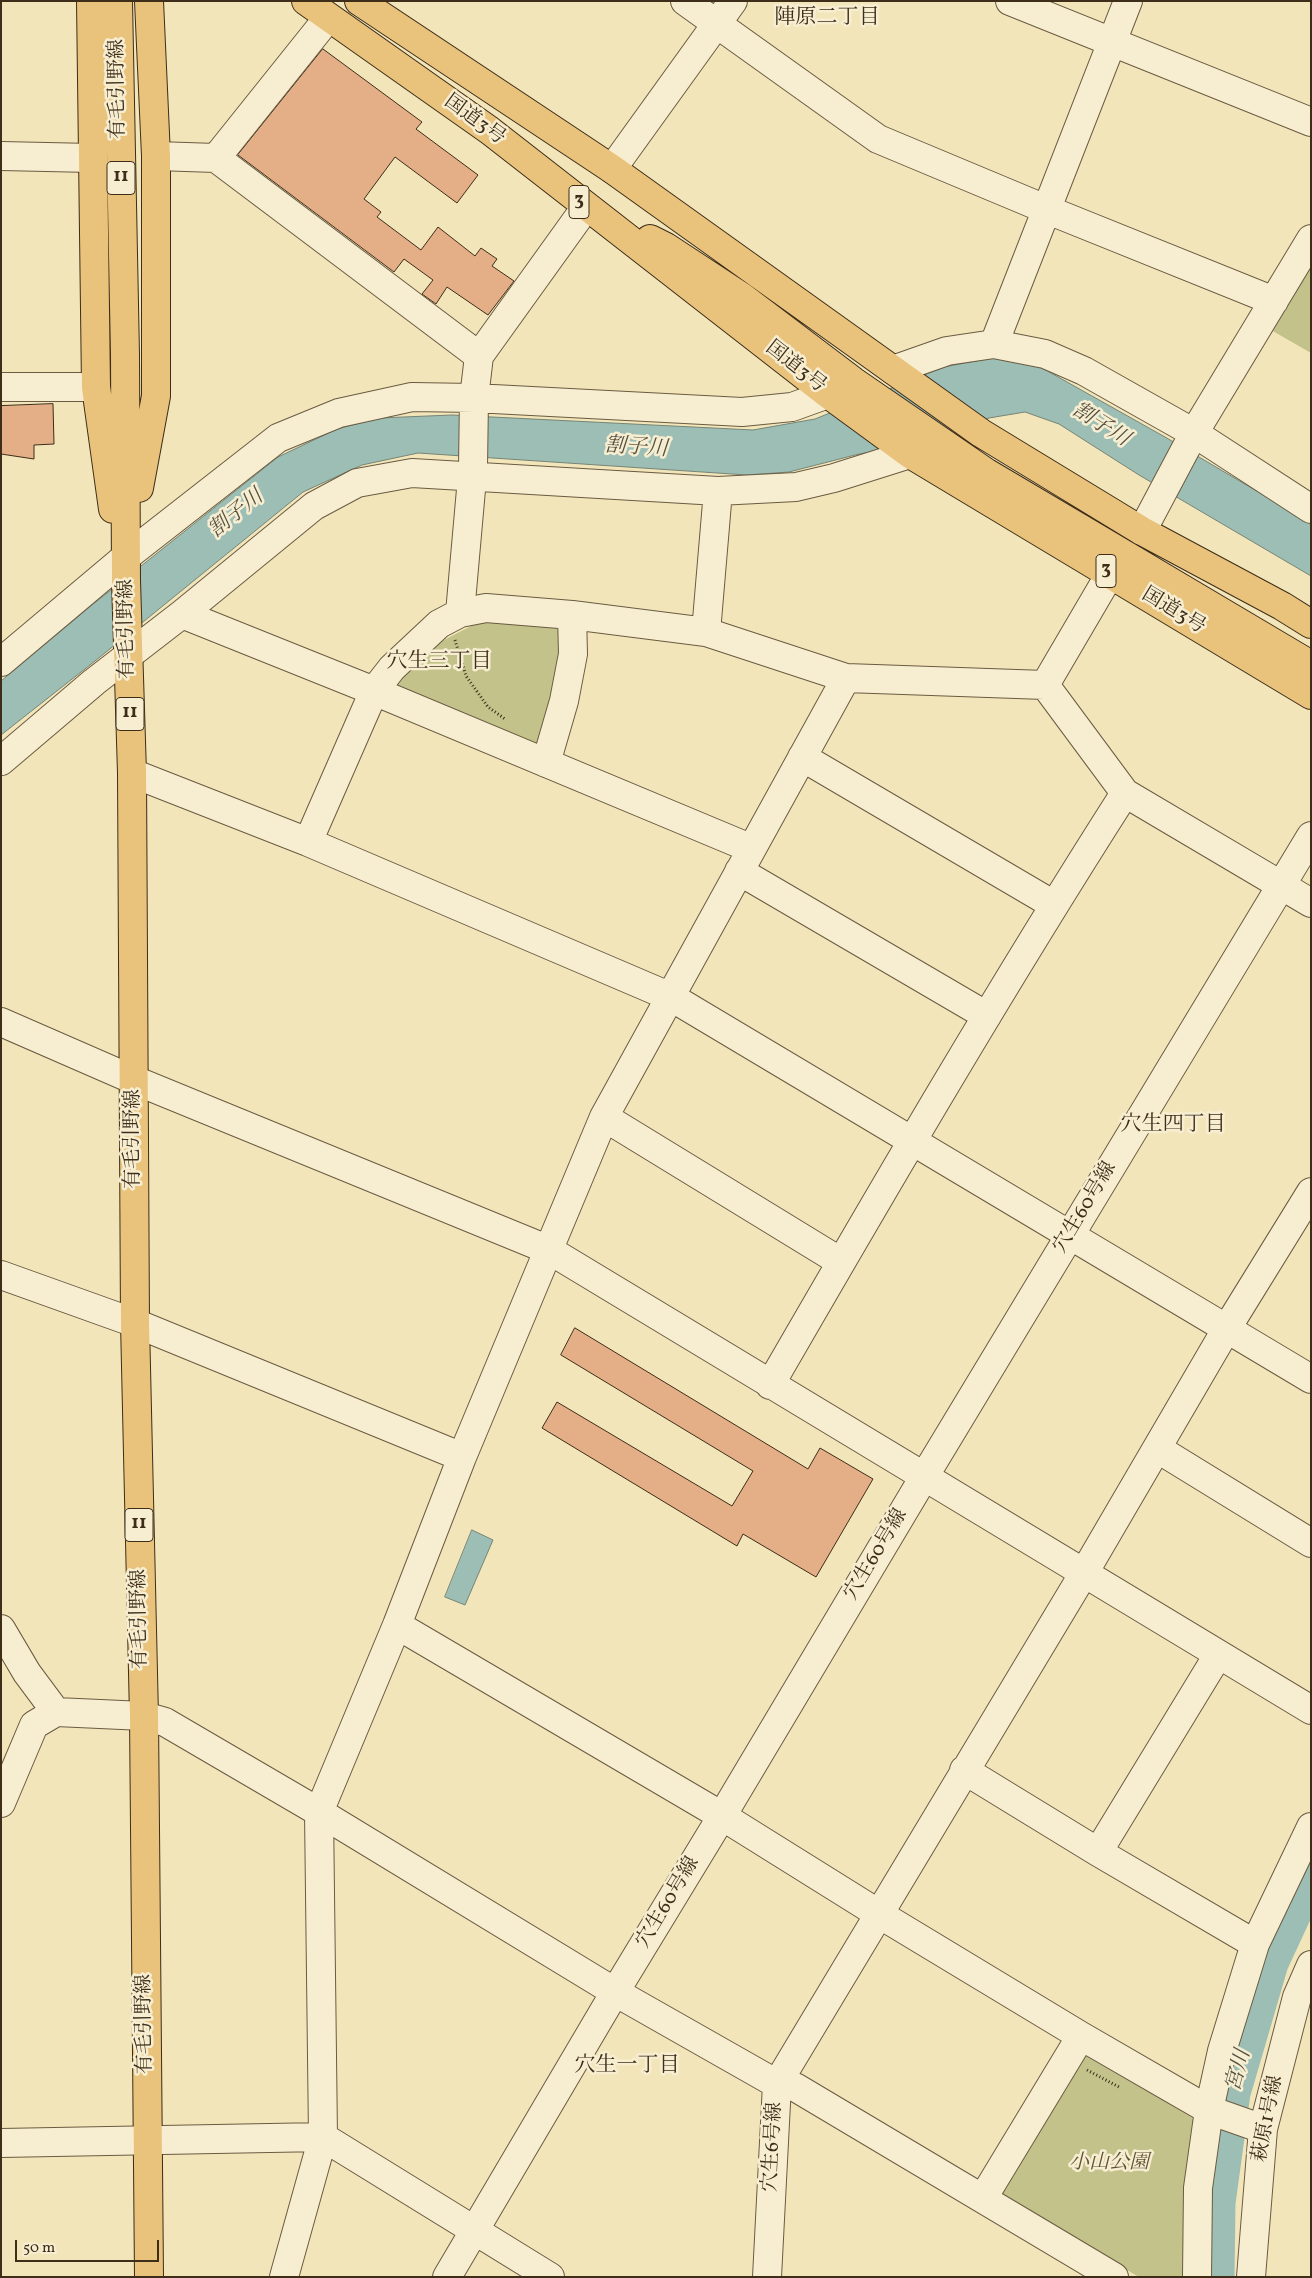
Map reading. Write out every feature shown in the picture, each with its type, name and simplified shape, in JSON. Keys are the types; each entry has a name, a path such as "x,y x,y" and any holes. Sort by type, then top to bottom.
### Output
{"main road":[{"path":"91,1 96,387 111,502 127,569"},
{"name":"有毛引野線","path":"118,1 132,773 135,1323 144,1716 149,2277"},
{"path":"127,569 156,396 156,156 149,1"},
{"path":"294,1 328,18"},
{"name":"国道3号","path":"306,1 489,130 586,207 843,394 906,450 1311,695"},
{"name":"国道3号","path":"358,1 612,169 981,433 1142,531 1282,606 1311,624"},
{"name":"3","path":"843,394 978,467 1311,666"}],"street":[{"path":"685,1 878,139 1274,301"},
{"path":"612,169 733,1"},
{"path":"1010,1 1311,122"},
{"path":"994,344 1048,210 1128,1"},
{"path":"216,158 328,18"},
{"path":"1,156 92,158"},
{"path":"156,156 216,158 479,356"},
{"path":"450,618 473,472 474,405 479,356 586,207"},
{"path":"1142,531 1192,438 1311,239"},
{"path":"900,374 947,351 994,344 1045,354 1084,372 1311,509"},
{"path":"1,387 96,387"},
{"path":"1,662 127,569 278,438 338,413 412,397 474,405 742,412 792,407 843,394"},
{"path":"1,761 129,651 182,614 314,506 357,484 412,473 473,472 718,491 796,487 834,478 906,450"},
{"path":"706,632 718,491"},
{"path":"1045,685 1110,574"},
{"path":"308,842 374,691 392,668 450,618 486,608 572,615 706,632 846,678 1045,685"},
{"path":"182,614 546,763 744,859 987,1016"},
{"path":"546,763 564,701 573,654 572,615"},
{"path":"284,2277 323,2138 319,1812 397,1625 462,1457 604,1117 671,997 744,859 846,678"},
{"path":"1045,685 1125,793 1311,903"},
{"path":"802,757 1054,905"},
{"path":"132,773 308,842 671,997 1311,1379"},
{"path":"770,1384 987,1016 1125,793"},
{"name":"穴生60号線","path":"447,2277 615,1992 1311,836"},
{"path":"1,1022 134,1080 549,1250 1311,1710"},
{"path":"604,1117 841,1262"},
{"path":"1114,2277 795,2087 777,2084 1311,1192"},
{"path":"1,1276 135,1323 462,1457"},
{"path":"1158,1449 1311,1543"},
{"path":"397,1625 722,1816 879,1914 1081,2036 1209,2110 1263,2129"},
{"path":"1,1629 27,1673 56,1712 34,1725 1,1803"},
{"path":"1098,1852 1218,1655"},
{"name":"穴生6号線","path":"56,1712 144,1716 165,1722 319,1812 615,1992 777,2084 767,2276"},
{"path":"964,1770 1098,1852 1255,1944"},
{"path":"1197,2277 1198,2188 1209,2110 1222,2051 1255,1944 1311,1827"},
{"name":"萩原1号線","path":"1251,2277 1263,2129 1297,1998 1311,1966"},
{"path":"983,2198 1081,2036"},
{"path":"1,2143 323,2138 550,2277"},
{"path":"759,2277 767,2276"}],"path":[{"path":"450,618 466,676 488,707 518,728 509,748"},
{"path":"1066,2059 1128,2092"}],"green space":[{"path":"1311,264 1311,353 1271,330"},
{"path":"479,622 555,627 562,635 563,676 544,744 533,747 398,691 395,682 440,642"},
{"name":"小山公園","path":"1087,2053 1192,2118 1197,2124 1186,2277 1139,2277 1000,2196 1076,2056"}],"water":[{"name":"割子川","path":"993,358 1035,364 1165,437 1311,523 1311,576 1139,475 1059,424 1025,412 989,418 902,447 859,454 789,472 747,475 418,453 362,465 303,492 1,735 1,681 92,605 278,457 337,429 379,418 452,415 753,430 815,419 944,367"},
{"path":"472,1530 493,1540 465,1605 445,1597"}],"building":[{"path":"323,49 422,122 416,129 478,175 457,203 395,157 364,199 381,212 377,217 421,250 438,227 475,256 481,248 497,259 492,266 514,281 488,315 447,287 436,304 422,294 433,280 404,259 394,272 238,155"},
{"path":"53,404 54,444 34,445 34,459 1,454 1,406"},
{"path":"575,1328 808,1469 820,1448 873,1479 816,1577 743,1534 737,1546 542,1428 557,1402 732,1506 753,1471 561,1355"}],"waterway":[{"name":"宮川","path":"1217,2277 1218,2203 1233,2093 1271,1963 1311,1877"}],"district":[{"name":"陣原二丁目","path":"827,19"},
{"name":"穴生三丁目","path":"439,663"},
{"name":"穴生四丁目","path":"1173,1126"},
{"name":"穴生一丁目","path":"627,2067"}]}
